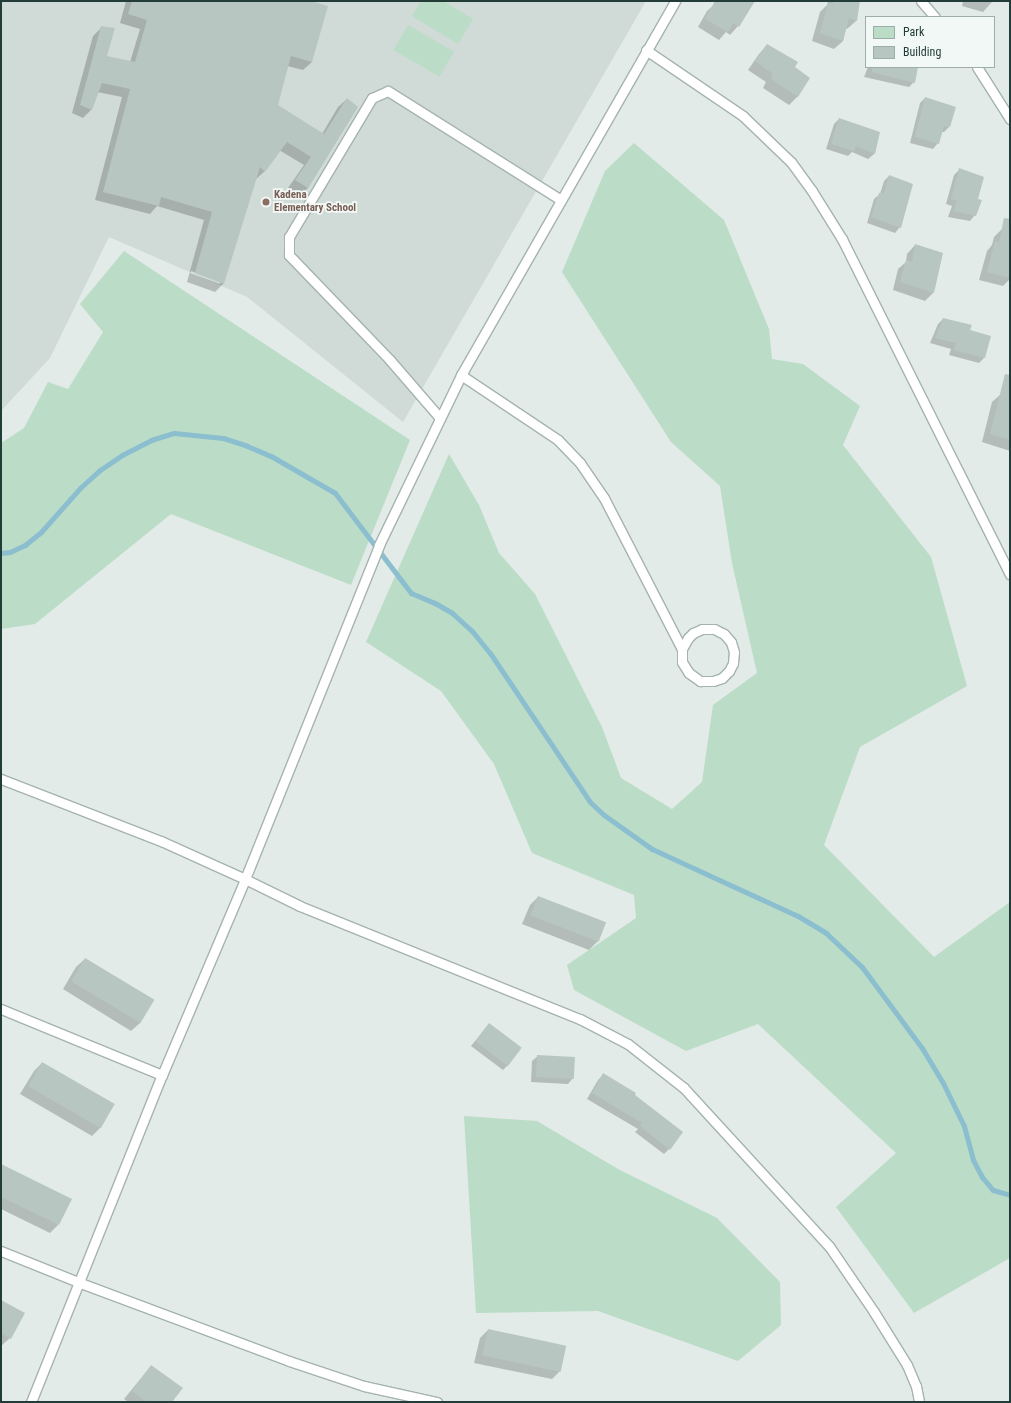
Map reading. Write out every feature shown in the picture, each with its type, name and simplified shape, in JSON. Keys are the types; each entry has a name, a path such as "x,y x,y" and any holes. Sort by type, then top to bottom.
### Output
{"lane":[{"path":"31,1402 162,1075 245,879 379,545 461,375 675,1"},
{"path":"921,1 934,16"},
{"path":"646,50 743,116 791,162 812,191 842,239 1010,574"},
{"path":"978,68 1010,119"},
{"path":"440,418 390,360 288,255 288,237 372,98 388,91 561,200"},
{"path":"461,375 558,440 580,463 604,498 682,650 682,662 689,674 700,681 713,681 722,678 729,671 733,663 734,652 731,642 724,634 714,629 702,629 693,633 688,638 682,650"},
{"path":"1,779 162,841 300,906 580,1018 628,1044 684,1088 829,1246 874,1312 907,1365 916,1386 919,1402"},
{"path":"1,1009 162,1075"},
{"path":"1,1251 78,1282 289,1362 364,1386 438,1402"}],"shaded area":[{"name":"Kadena Elementary School","path":"1,1 646,1 403,422 247,297 109,237 50,358 1,411"}],"green space":[{"path":"421,1 443,1 473,19 458,44 412,16"},
{"path":"408,25 454,52 439,77 394,50"},
{"path":"634,143 724,220 769,329 772,359 803,364 860,406 843,445 931,557 967,686 860,747 824,845 934,957 1010,902 1010,1258 914,1313 836,1207 896,1153 758,1024 686,1051 574,990 567,965 636,918 634,895 532,853 494,764 441,691 366,642 449,454 479,505 499,553 535,594 602,727 621,778 672,809 702,782 713,705 757,673 732,563 720,486 671,442 562,272 605,171"},
{"path":"124,251 410,440 351,585 171,514 35,624 1,629 1,443 24,428 48,382 68,389 103,332 80,304"},
{"path":"464,1116 537,1121 618,1169 717,1218 780,1282 781,1325 738,1361 598,1311 476,1313"}],"building":[{"path":"132,1 311,1 328,6 312,62 291,56 278,105 324,134 347,98 358,107 308,188 295,180 311,157 287,142 265,172 260,167 224,284 195,273 212,212 161,197 159,206 103,192 130,89 102,83 92,110 80,105 101,26 115,28 107,56 135,62 147,20 128,14"},
{"path":"715,1 755,1 739,27 733,23 728,32 705,19"},
{"path":"833,1 860,1 857,21 849,18 843,41 820,33 828,3 833,4"},
{"path":"767,44 798,62 795,67 810,78 798,97 771,79 773,74 755,61"},
{"path":"873,68 918,68 915,83 872,72"},
{"path":"925,97 956,107 950,127 944,126 939,144 915,137"},
{"path":"839,118 880,132 875,154 856,146 854,151 831,144"},
{"path":"959,168 984,177 978,199 982,200 976,216 953,211 957,201 951,199"},
{"path":"889,175 913,184 901,228 871,217 879,193 884,193"},
{"path":"1004,218 1010,219 1010,278 987,272 995,241 999,242"},
{"path":"915,244 943,253 934,293 900,282 906,260 912,262"},
{"path":"943,318 972,325 970,330 991,336 985,358 954,350 956,343 935,338"},
{"path":"1005,374 1010,375 1010,440 990,434"},
{"path":"538,896 606,922 599,942 530,916"},
{"path":"85,958 154,1000 141,1023 71,981"},
{"path":"489,1023 522,1048 508,1066 475,1041"},
{"path":"537,1055 575,1057 574,1079 536,1077"},
{"path":"42,1062 115,1104 101,1128 28,1086"},
{"path":"603,1073 636,1093 635,1095 683,1132 670,1150 640,1126 642,1123 592,1093"},
{"path":"1,1164 72,1199 59,1225 1,1197"},
{"path":"1,1300 25,1313 11,1339 1,1333"},
{"path":"488,1329 566,1346 561,1372 482,1355"},
{"path":"151,1365 183,1388 172,1402 147,1402 132,1391"}],"waterway":[{"path":"1,553 10,552 25,545 41,532 80,488 100,470 122,455 151,440 174,433 223,438 247,446 271,456 335,493 411,593 435,603 452,613 472,631 490,653 590,802 604,815 652,849 798,916 826,933 862,967 922,1048 942,1081 964,1126 973,1160 982,1177 993,1190 1010,1195"}],"place":[{"name":"Kadena Elementary School","path":"266,202"}]}
